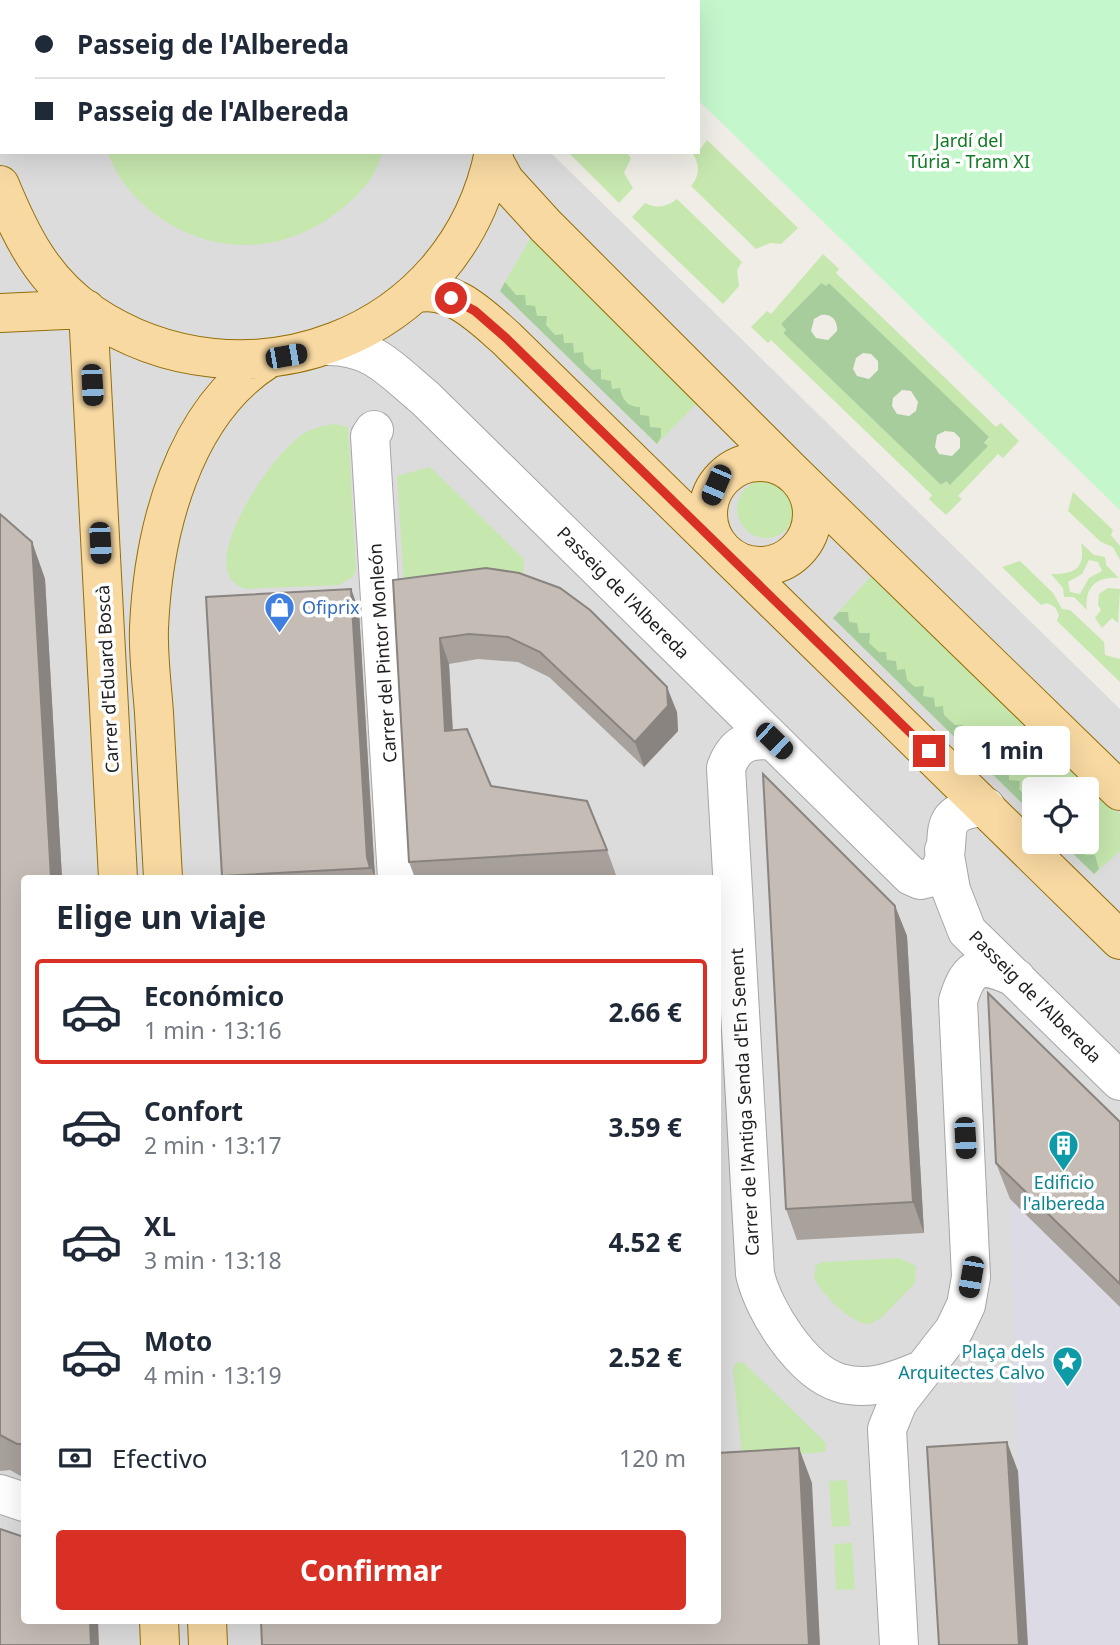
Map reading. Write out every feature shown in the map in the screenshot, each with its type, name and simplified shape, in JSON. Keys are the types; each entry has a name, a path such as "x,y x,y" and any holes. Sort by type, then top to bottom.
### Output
{"main road":[{"path":"0,185 29,249 55,281 87,310 144,342 190,355 223,360 268,359 328,346 385,317 414,295 449,256 475,211 494,156"},
{"path":"494,156 505,181 533,213 793,473 1116,784"},
{"path":"414,295 435,292 475,311 1120,940"},
{"path":"0,313 87,310"},
{"name":"Carrer d'Eduard Boscà","path":"87,310 118,875"},
{"path":"163,875 149,630 163,525 190,450 208,418 223,398 253,369 268,359"},
{"path":"752,463 778,464 793,473 804,486 810,501 812,519 807,535 798,549 769,565 751,565 735,559 722,549 712,534 708,518 709,501 716,485 728,473 752,463"},
{"path":"159,1624 160,1645"},
{"path":"207,1624 208,1645"}],"street":[{"name":"Passeig de l'Albereda","path":"328,346 352,346 366,351 426,399 925,890 936,911 951,956 958,1001"},
{"name":"Carrer del Pintor Monleón","path":"374,430 370,436 397,875"},
{"name":"Carrer de l'Antiga Senda d'En Senent","path":"774,741 755,739 741,744 731,754 726,768 726,910 755,1274 760,1295 788,1340 814,1366 838,1382 870,1386 892,1382 919,1371"},
{"path":"904,870 920,880 936,876 943,864 950,818 961,811 986,807"},
{"name":"Passeig de l'Albereda","path":"944,850 951,890 962,923 1120,1081"},
{"name":"Carrer de l'Antiga Senda d'En Senent","path":"899,1645 887,1429 898,1402 919,1371 954,1330 966,1305 971,1277 958,1001 965,977 972,970 988,968 1016,978"},
{"path":"0,1494 21,1501"}],"shaded area":[{"path":"0,154 552,154 1120,709 1120,1645 0,1645"},
{"name":"Plaça dels Arquitectes Calvo","path":"1010,1199 1120,1307 1120,1645 1028,1645 1018,1471"}],"green space":[{"name":"Jardí del Túria - Tram XI","path":"700,0 1120,0 1120,510 700,102"},
{"path":"707,140 798,228 781,244 770,243 756,249 691,186 698,170 693,154 700,154"},
{"path":"109,154 382,154 369,182 345,206 322,223 298,235 245,245 218,243 191,235 165,221 130,191"},
{"path":"570,154 628,154 631,158 624,173 633,188 619,203"},
{"path":"677,199 742,262 737,270 739,286 723,304 632,217 645,203 662,206"},
{"path":"531,237 699,401 657,444 500,291"},
{"path":"823,254 839,269 836,273 996,427 1001,423 1019,441 1003,458 998,454 958,496 962,499 946,515 929,499 932,495 771,340 768,343 751,327 767,311 771,314","holes":["821,283 826,287 829,283 989,438 984,443 987,446 950,485 946,480 941,485 783,333 786,330 781,324"]},
{"path":"505,282 516,295 525,295 526,305 535,306 537,316 547,316 546,325 555,335 563,334 564,343 573,343 574,353 583,352 584,363 592,370 601,369 601,379 611,381 612,389 620,388 626,402 640,407 640,415 649,416 650,427 661,428 661,437 657,444 500,291"},
{"path":"821,283 826,286 829,283 989,437 984,443 988,446 950,485 946,481 941,485 783,333 786,330 781,324","holes":["821,315 831,317 835,321 837,331 828,340 816,338 811,331 814,319","863,353 871,354 878,361 878,370 869,379 857,376 853,369 856,358","902,390 911,391 918,402 916,411 909,416 897,414 892,406 893,398","945,431 954,432 960,438 960,448 952,456 939,454 935,447 937,435"]},
{"path":"334,424 348,427 356,570 353,577 339,585 245,589 239,586 228,574 227,555 231,536 251,496 291,444 310,430"},
{"path":"430,467 524,559 523,575 404,584 397,476"},
{"path":"760,480 772,480 787,488 795,503 795,515 787,530 772,538 760,538 745,530 737,515 737,503 745,488"},
{"path":"1073,492 1113,530 1111,535 1120,546 1120,560 1113,547 1101,542 1068,511"},
{"path":"1081,543 1094,555 1105,557 1106,565 1119,578 1098,581 1090,589 1087,610 1074,597 1064,597 1063,588 1051,574 1072,571 1080,564","holes":["1089,560 1098,562 1102,571 1089,578 1080,594 1070,592 1068,582 1082,574"]},
{"path":"1020,561 1053,593 1062,609 1070,610 1104,642 1105,655 1120,659 1120,682 1057,621 1059,615 1055,607 1047,603 1041,605 1002,567"},
{"path":"874,573 1082,777 1022,777 1022,803 833,618"},
{"path":"1108,588 1120,589 1118,623 1112,618 1102,628 1095,618 1101,610 1098,605 1099,594"},
{"path":"839,612 848,612 849,622 857,623 859,633 870,633 869,643 879,652 886,652 887,660 896,661 897,670 905,669 907,680 915,687 924,686 923,696 934,698 935,707 943,706 944,715 955,725 963,725 963,732 972,734 973,744 984,745 989,761 998,760 1000,770 1009,772 1009,780 1020,781 1022,803 833,618"},
{"path":"1099,793 1120,814 1120,851 1094,874 1073,854 1099,854"},
{"path":"1073,854 1095,855 1099,869 1094,874"},
{"path":"899,1258 916,1266 915,1283 881,1318 869,1324 854,1319 837,1307 814,1278 816,1265 823,1262"},
{"path":"737,1362 744,1363 826,1443 825,1452 754,1458 742,1454 733,1369"},
{"path":"847,1480 850,1526 832,1527 829,1481"},
{"path":"852,1543 855,1589 836,1590 834,1544"}],"building":[{"path":"0,514 32,542 51,875 21,875 21,1444 0,1435"},
{"path":"486,568 519,573 560,588 590,610 667,687 668,706 635,742 540,652 508,637 469,634 440,638 445,731 467,729 491,786 587,801 607,850 409,862 393,580"},
{"path":"351,589 367,857 370,868 222,875 206,597"},
{"path":"763,774 895,906 913,1202 786,1209"},
{"name":"Edificio l'albereda","path":"988,993 1120,1122 1120,1284 996,1163"},
{"path":"1007,1442 1019,1645 939,1645 927,1447"},
{"path":"799,1448 809,1645 262,1645 261,1624 721,1624 721,1453"},
{"path":"0,1529 21,1536 21,1624 90,1624 91,1645 0,1645"}],"place":[{"name":"Ofiprix","path":"279,635"},
{"name":"Edificio l'albereda","path":"1064,1172"},
{"name":"Plaça dels Arquitectes Calvo","path":"1068,1389"}],"route":[{"path":"451,298 475,311 506,338 929,751"}]}
